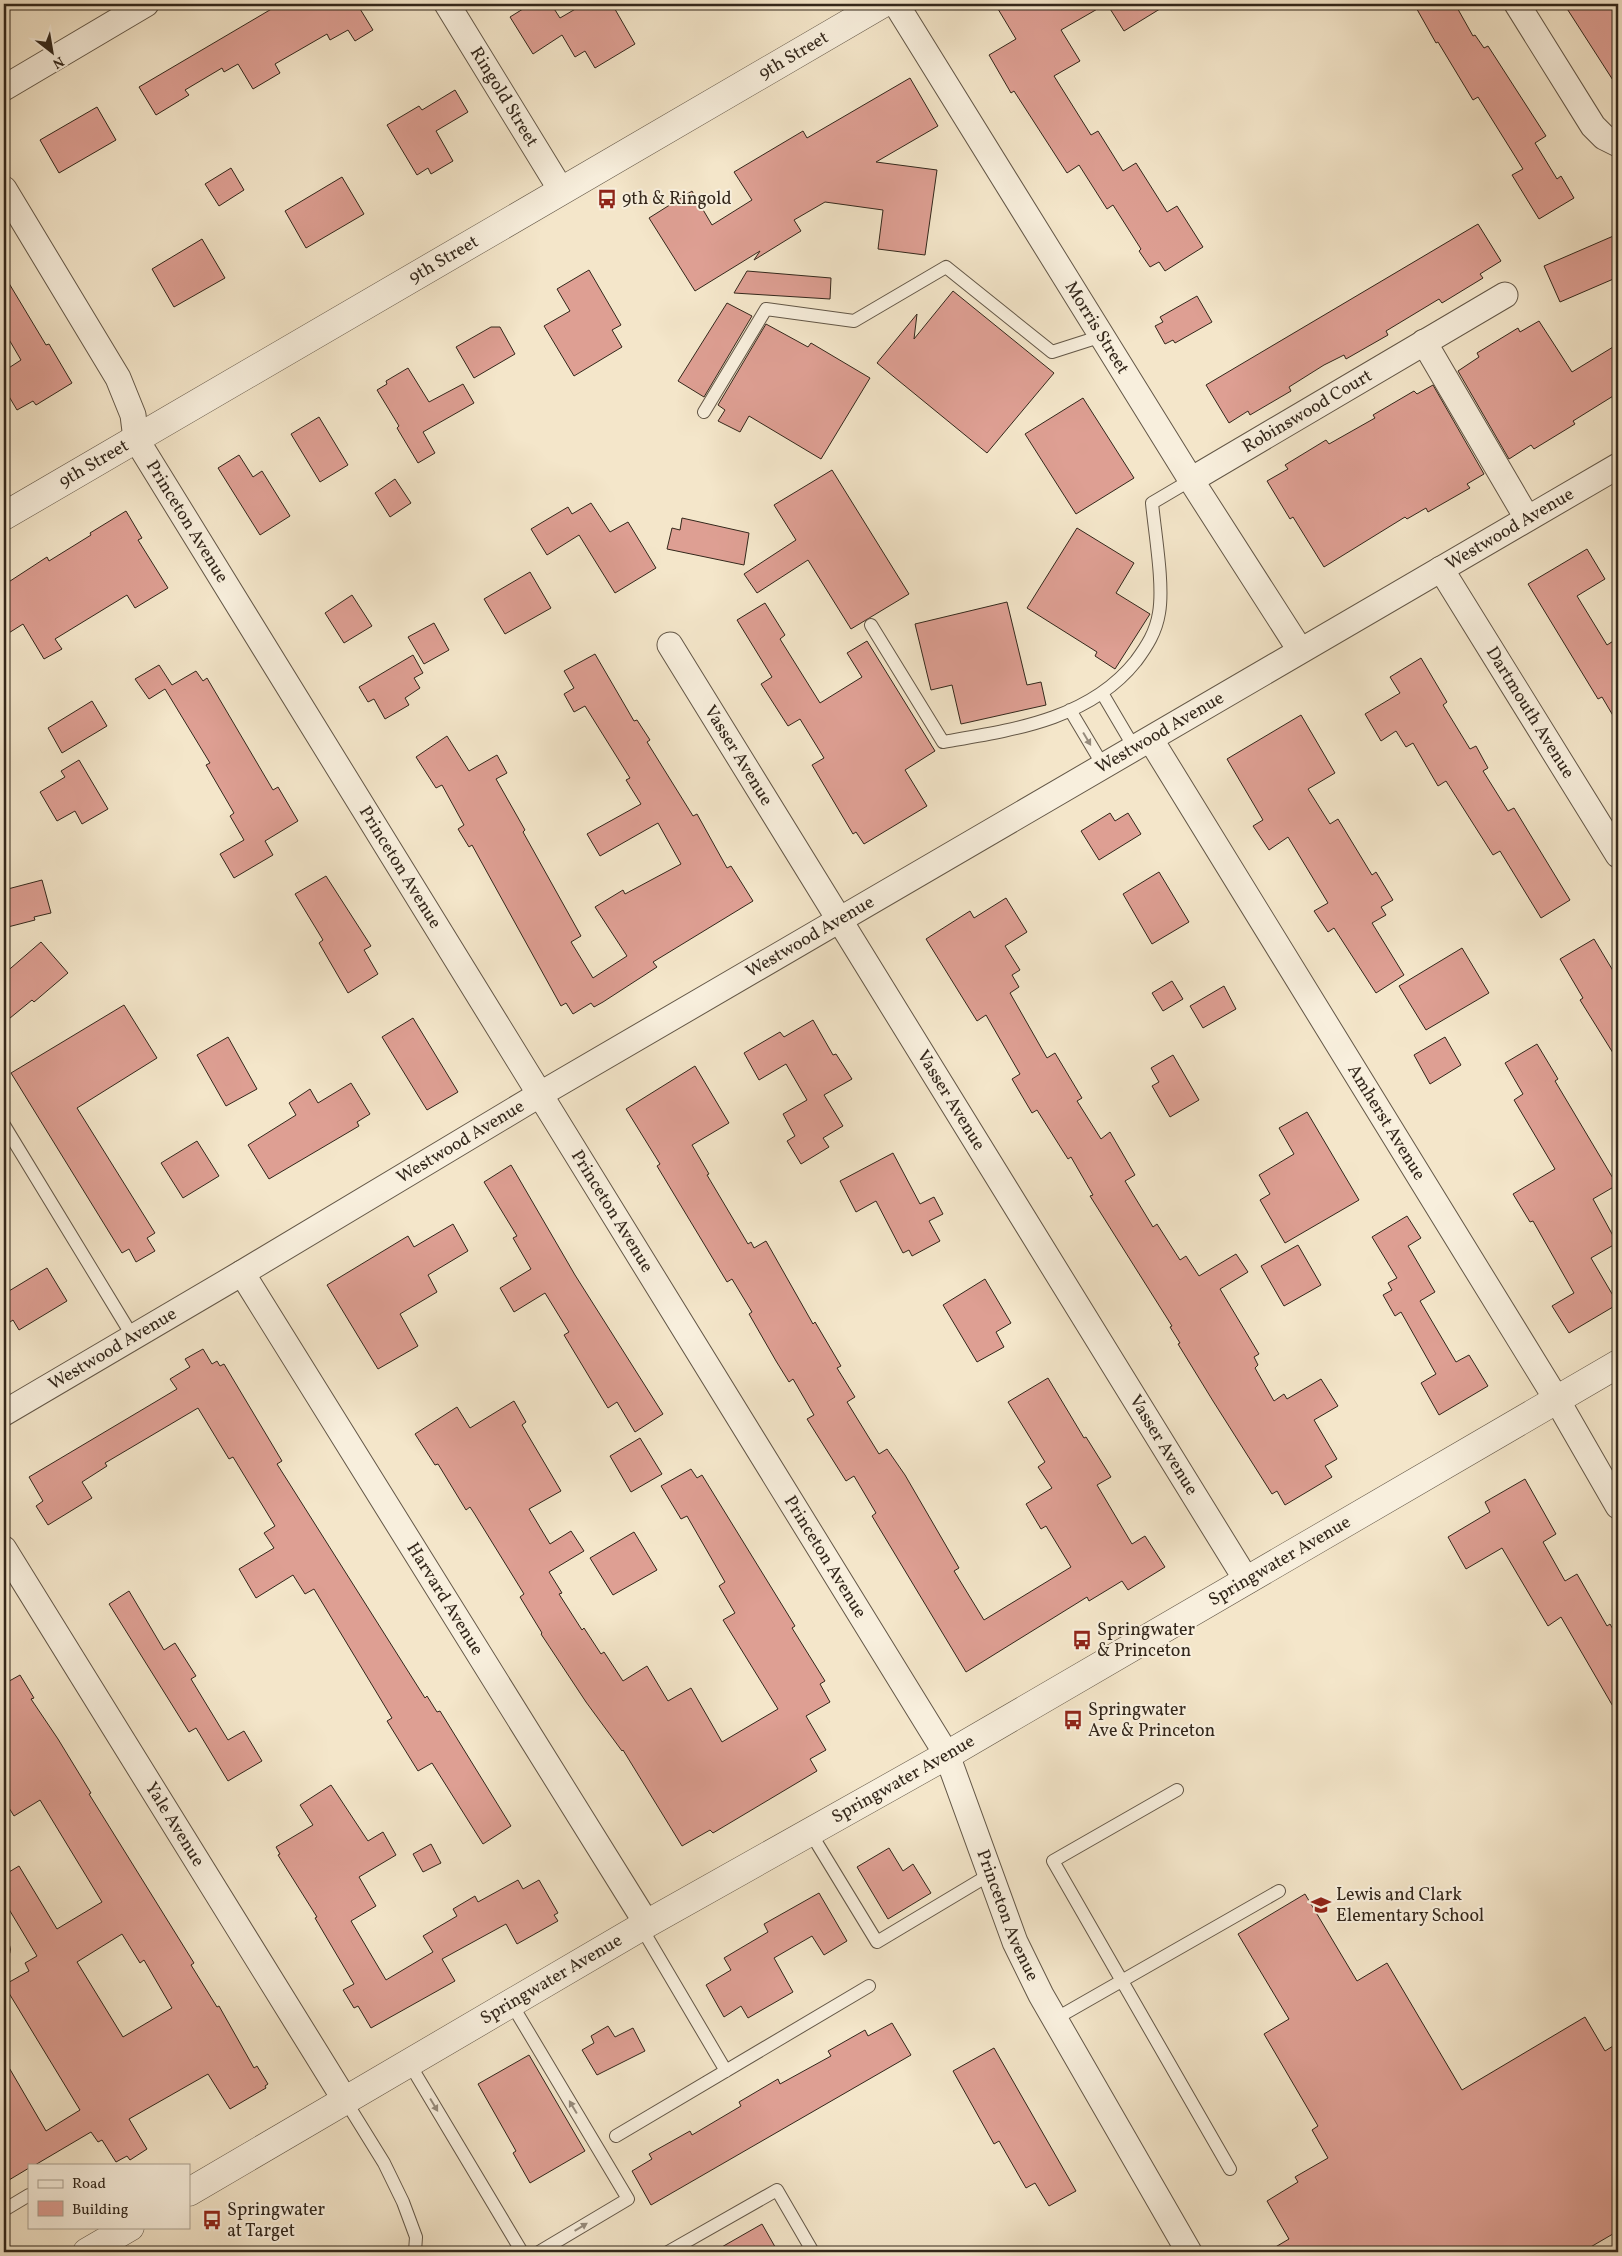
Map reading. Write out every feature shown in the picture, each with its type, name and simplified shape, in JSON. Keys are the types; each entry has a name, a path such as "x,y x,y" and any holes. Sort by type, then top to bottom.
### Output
{"street":[{"path":"4,88 146,4"},
{"name":"Ringold Street","path":"447,4 561,190"},
{"name":"9th Street","path":"4,516 561,190 884,4"},
{"name":"Morris Street","path":"884,4 1102,336 1191,480 1300,650"},
{"path":"1517,4 1593,126 1604,137 1618,144"},
{"name":"Princeton Avenue","path":"4,189 118,378 133,415 136,439 947,1755 989,1875 1015,1942 1055,2019 1189,2252"},
{"name":"Robinswood Court","path":"1191,480 1505,295"},
{"path":"1424,342 1527,518"},
{"name":"Westwood Avenue","path":"5,1410 242,1273 539,1095 1618,466"},
{"name":"Dartmouth Avenue","path":"1441,569 1618,855"},
{"name":"Vasser Avenue","path":"670,645 1247,1580"},
{"name":"Amherst Avenue","path":"1143,744 1556,1400 1618,1506"},
{"name":"Harvard Avenue","path":"242,1273 644,1926"},
{"name":"Springwater Avenue","path":"190,2191 511,2003 947,1755 1618,1364"},
{"name":"Yale Avenue","path":"4,1549 345,2100"},
{"path":"97,2250 129,2228"}],"lane":[{"path":"704,412 766,309 854,321 946,267 1052,352 1102,336"},
{"path":"871,625 944,742 1018,729 1070,710 1102,693 1131,667 1151,639 1156,626 1160,599 1152,503 1191,480"},
{"path":"1102,693 1143,744"},
{"path":"1070,710 1104,767"},
{"path":"4,1125 133,1337"},
{"path":"1177,1790 1053,1861 1230,2169"},
{"path":"810,1832 876,1942 989,1875"},
{"path":"1055,2019 1279,1890"},
{"path":"644,1926 726,2071"},
{"path":"616,2136 869,1986"},
{"path":"511,2003 628,2199 539,2252"},
{"path":"409,2063 522,2252"},
{"path":"345,2100 384,2163 403,2202 416,2237 415,2252"},
{"path":"668,2252 777,2190 813,2252"},
{"path":"4,2210 28,2196"}],"building":[{"path":"280,4 357,4 373,30 355,41 348,30 330,40 327,34 275,64 280,73 253,89 238,64 224,72 222,68 185,90 189,95 156,115 139,87"},
{"path":"531,4 551,4 560,18 584,4 612,4 635,44 595,68 585,51 575,57 562,35 533,54 510,17"},
{"path":"995,4 1106,4 1061,30 1080,61 1054,76 1091,135 1098,131 1123,171 1136,163 1167,212 1177,206 1203,247 1165,271 1159,262 1150,267 1113,205 1107,209 1079,165 1067,173 1014,91 1011,93 989,55 1016,39"},
{"path":"1107,4 1168,4 1124,31"},
{"path":"1414,4 1455,4 1473,36 1475,35 1484,48 1488,46 1546,136 1535,143 1557,179 1561,176 1574,198 1539,219 1512,175 1523,169 1478,97 1473,100 1438,42 1436,43"},
{"path":"1564,4 1613,4 1618,13 1618,88"},
{"path":"910,78 938,126 876,162 937,170 925,255 878,249 883,210 825,202 794,220 801,231 754,260 760,251 695,291 649,218 692,191 712,225 752,200 734,172 803,131 807,138"},
{"path":"455,90 468,112 436,131 453,161 431,174 428,168 417,175 387,125 419,106 422,110"},
{"path":"97,107 116,140 59,173 40,140"},
{"path":"231,168 244,190 219,206 205,184"},
{"path":"342,177 364,214 306,248 285,211"},
{"path":"1478,224 1501,261 1480,274 1483,278 1442,303 1439,299 1386,331 1388,335 1346,359 1344,355 1324,365 1289,387 1291,391 1250,415 1248,411 1229,423 1206,385"},
{"path":"1618,234 1618,277 1560,302 1544,266"},
{"path":"202,239 225,278 174,307 152,269"},
{"path":"589,270 621,325 612,330 622,347 574,376 544,326 570,311 557,289"},
{"path":"747,271 831,278 830,299 734,293"},
{"path":"4,275 46,345 49,344 72,383 36,405 33,401 17,410 4,388 4,371 21,360 4,331"},
{"path":"953,291 1054,373 987,453 877,363 917,314 914,339"},
{"path":"1197,296 1212,322 1175,343 1173,340 1165,344 1155,326 1163,322 1160,317"},
{"path":"727,303 752,316 704,397 678,381"},
{"path":"1539,321 1572,372 1618,344 1618,393 1573,421 1575,424 1534,449 1531,445 1509,459 1458,371 1479,357 1477,353 1518,328 1520,332"},
{"path":"766,324 808,347 811,343 870,378 821,459 749,416 740,432 718,421 725,410 718,405"},
{"path":"491,327 500,327 515,354 474,378 456,347"},
{"path":"408,368 429,402 463,384 474,403 423,432 435,453 418,463 397,428 399,426 377,390 387,384 386,381"},
{"path":"1433,385 1484,474 1467,484 1470,488 1428,512 1426,508 1407,519 1405,517 1324,567 1293,517 1290,519 1267,481 1288,469 1285,465 1326,440 1329,444 1375,418 1373,415 1414,391 1417,394"},
{"path":"1083,398 1134,478 1076,514 1025,434"},
{"path":"319,417 348,465 320,482 291,434"},
{"path":"239,455 253,477 262,471 290,516 260,535 218,468"},
{"path":"832,470 909,594 851,629 808,560 757,593 744,574 796,540 774,505"},
{"path":"395,479 411,503 390,517 375,493"},
{"path":"591,503 610,532 628,522 656,568 615,593 579,535 547,555 531,529 568,507 572,514"},
{"path":"126,511 142,538 138,540 168,588 135,608 127,595 55,639 62,649 44,659 23,624 4,636 4,585 47,557 49,561"},
{"path":"682,518 749,533 744,565 667,549 672,528 680,530"},
{"path":"1077,528 1134,563 1116,593 1150,614 1115,669 1095,656 1097,652 1027,608"},
{"path":"1587,549 1605,579 1577,596 1607,645 1618,638 1618,724 1602,697 1598,699 1528,584"},
{"path":"530,572 551,608 505,634 484,599"},
{"path":"352,595 372,626 344,643 325,613"},
{"path":"1007,602 1027,685 1041,682 1046,705 961,724 952,685 931,690 915,624"},
{"path":"765,603 785,635 780,639 820,703 862,677 847,653 867,641 935,751 905,770 927,806 864,844 856,832 853,834 812,765 824,758 800,719 788,726 761,684 772,677 737,620"},
{"path":"434,623 449,650 424,664 408,637"},
{"path":"595,654 634,721 637,720 650,740 647,742 693,816 697,814 727,868 731,866 753,901 653,962 657,967 603,1002 594,1007 591,1003 573,1014 566,1003 561,1006 472,845 469,847 458,829 464,825 442,785 436,788 416,757 447,736 469,771 497,755 507,773 496,779 581,936 571,942 593,978 627,956 595,907 623,890 625,894 681,864 658,823 600,856 587,834 641,804 626,780 630,778 585,706 574,712 564,694 574,688 564,671"},
{"path":"413,655 423,673 414,678 420,688 405,698 409,705 385,719 374,699 368,702 359,687"},
{"path":"1421,658 1447,702 1443,705 1470,749 1476,746 1488,768 1483,771 1508,811 1514,808 1570,900 1541,918 1500,851 1493,855 1446,781 1438,786 1413,743 1406,747 1396,731 1381,741 1365,714 1400,693 1390,677"},
{"path":"159,665 172,685 196,671 203,681 207,678 273,790 278,787 298,821 265,841 273,855 234,878 220,854 244,840 230,816 234,813 206,765 210,763 165,689 149,699 135,679"},
{"path":"92,701 107,726 62,753 48,728"},
{"path":"1301,715 1335,773 1308,789 1330,824 1338,819 1372,875 1376,872 1393,900 1381,907 1386,915 1372,923 1404,975 1376,993 1334,928 1328,932 1314,911 1328,903 1288,837 1269,850 1253,826 1263,820 1227,759"},
{"path":"79,760 108,809 82,824 75,811 57,821 40,792 65,777 61,771"},
{"path":"1110,813 1115,821 1128,813 1141,834 1099,860 1081,831"},
{"path":"1159,872 1189,922 1152,944 1123,894"},
{"path":"326,876 371,946 364,950 378,974 348,993 319,943 323,940 295,894"},
{"path":"42,880 51,913 34,917 35,920 4,928 4,890"},
{"path":"1006,898 1027,932 1005,946 1020,970 1012,975 1019,987 1010,993 1047,1058 1055,1053 1082,1098 1077,1101 1101,1139 1110,1132 1135,1175 1125,1181 1153,1227 1157,1224 1180,1260 1186,1256 1199,1276 1236,1254 1248,1272 1220,1289 1259,1354 1254,1357 1258,1365 1255,1368 1274,1401 1284,1394 1287,1399 1321,1379 1338,1406 1314,1420 1337,1459 1325,1466 1332,1477 1285,1505 1277,1491 1272,1494 1213,1401 1178,1344 1180,1343 1170,1327 1172,1326 1090,1196 1093,1195 1071,1157 1068,1159 1037,1110 1032,1113 1012,1079 1020,1074 986,1015 977,1021 926,939 970,911 974,918"},
{"path":"1594,939 1618,979 1618,1061 1580,1000 1583,998 1560,959"},
{"path":"41,942 68,973 34,1002 32,1000 4,1023 4,974"},
{"path":"1462,948 1489,993 1426,1030 1399,986"},
{"path":"1172,981 1183,999 1163,1011 1152,993"},
{"path":"1224,986 1236,1009 1203,1028 1190,1006"},
{"path":"124,1005 157,1058 77,1108 155,1233 147,1238 155,1251 136,1262 129,1249 122,1253 11,1073"},
{"path":"413,1018 458,1092 427,1110 382,1037"},
{"path":"813,1020 833,1055 836,1054 852,1079 824,1095 843,1126 823,1138 829,1147 801,1164 787,1141 795,1136 783,1114 807,1100 786,1064 759,1080 744,1053 780,1032 784,1037"},
{"path":"228,1037 257,1089 226,1106 197,1055"},
{"path":"1445,1037 1461,1065 1430,1084 1414,1055"},
{"path":"1537,1044 1558,1079 1555,1081 1617,1185 1593,1199 1617,1243 1591,1258 1618,1304 1569,1333 1552,1306 1574,1293 1533,1221 1530,1222 1513,1194 1555,1169 1514,1100 1523,1094 1505,1063"},
{"path":"1173,1055 1199,1100 1170,1117 1152,1086 1159,1082 1151,1068"},
{"path":"695,1066 729,1123 692,1145 709,1174 707,1175 748,1244 751,1242 754,1248 766,1241 813,1324 815,1322 841,1366 837,1368 855,1397 847,1402 879,1454 887,1449 905,1475 959,1568 954,1571 984,1620 1071,1567 1046,1526 1041,1529 1026,1504 1052,1488 1038,1467 1045,1462 1008,1402 1048,1378 1084,1438 1086,1437 1111,1477 1097,1485 1132,1544 1145,1536 1165,1567 1128,1590 1122,1581 1089,1601 1087,1597 966,1672 872,1516 876,1513 854,1476 846,1481 807,1419 814,1415 793,1379 789,1382 776,1361 749,1314 752,1312 732,1279 727,1282 657,1166 660,1164 626,1109"},
{"path":"351,1083 370,1114 357,1122 359,1126 269,1179 248,1145 296,1115 289,1103 310,1089 318,1103"},
{"path":"1307,1112 1359,1200 1285,1243 1260,1200 1270,1194 1259,1175 1294,1154 1279,1128"},
{"path":"197,1141 219,1176 183,1198 161,1163"},
{"path":"893,1153 920,1204 934,1197 943,1214 929,1221 940,1241 912,1256 909,1250 903,1253 876,1201 856,1212 840,1181"},
{"path":"511,1165 575,1275 663,1414 635,1432 617,1402 608,1408 564,1335 569,1332 545,1293 514,1312 500,1288 531,1269 513,1238 517,1236 484,1182"},
{"path":"1407,1216 1421,1238 1408,1246 1435,1292 1420,1301 1456,1362 1469,1355 1488,1386 1439,1415 1421,1383 1436,1374 1401,1312 1395,1316 1383,1295 1392,1290 1388,1283 1397,1278 1372,1237"},
{"path":"453,1224 468,1251 428,1275 437,1292 400,1314 418,1346 378,1369 327,1285 408,1236 414,1247"},
{"path":"1298,1245 1321,1285 1284,1306 1261,1266"},
{"path":"47,1268 67,1301 19,1330 13,1320 4,1326 4,1294"},
{"path":"985,1279 1011,1323 996,1332 1004,1347 977,1362 943,1305"},
{"path":"203,1349 212,1364 217,1361 220,1366 224,1364 282,1461 277,1464 425,1698 427,1696 437,1712 440,1711 511,1826 483,1844 432,1763 418,1771 387,1721 392,1718 314,1589 305,1594 293,1575 256,1598 239,1569 274,1548 264,1533 275,1526 233,1457 229,1459 198,1408 105,1463 107,1466 82,1482 92,1498 48,1525 36,1506 43,1501 29,1477 177,1389 170,1379 190,1367 185,1359"},
{"path":"514,1401 526,1422 522,1425 561,1491 529,1509 550,1544 571,1531 584,1551 549,1572 562,1593 559,1594 582,1630 584,1628 601,1654 604,1652 623,1681 647,1666 668,1701 691,1688 722,1742 778,1709 723,1620 735,1613 719,1586 725,1582 687,1516 681,1519 661,1486 691,1469 697,1478 702,1475 795,1626 792,1628 825,1681 820,1684 830,1702 806,1716 826,1750 810,1759 817,1771 713,1833 710,1830 682,1846 623,1750 586,1702 541,1634 520,1597 524,1594 474,1513 470,1507 466,1510 438,1464 435,1465 415,1434 457,1407 470,1428"},
{"path":"640,1438 662,1474 631,1492 610,1456"},
{"path":"1525,1479 1556,1534 1543,1542 1565,1581 1577,1574 1607,1626 1610,1624 1618,1638 1618,1715 1561,1617 1548,1626 1502,1548 1466,1569 1448,1537 1490,1512 1485,1502"},
{"path":"634,1532 657,1570 613,1595 590,1558"},
{"path":"129,1591 164,1650 175,1643 196,1676 191,1679 228,1740 244,1731 262,1761 228,1781 196,1728 189,1732 109,1604"},
{"path":"20,1675 34,1698 31,1699 58,1739 91,1793 89,1794 194,1963 191,1965 217,2007 219,2006 254,2068 257,2066 268,2084 265,2086 266,2088 230,2109 208,2074 129,2119 147,2149 130,2160 127,2156 116,2162 102,2140 98,2142 91,2132 37,2164 28,2164 28,2169 4,2183 4,2059 46,2131 80,2110 4,1985 29,1971 25,1963 37,1956 4,1901 4,1875 19,1866 57,1929 102,1902 40,1800 14,1816 4,1800 4,1684","holes":["122,1934 140,1963 144,1960 172,2008 123,2037 77,1962"]},
{"path":"331,1785 368,1841 383,1832 396,1855 359,1877 376,1906 351,1921 386,1980 433,1952 423,1936 457,1916 453,1909 475,1896 478,1902 518,1880 523,1889 539,1880 558,1913 554,1915 558,1921 517,1944 506,1924 442,1959 455,1981 371,2028 358,2006 354,2008 343,1990 354,1984 315,1918 317,1917 278,1855 280,1854 276,1847 313,1825 300,1805"},
{"path":"431,1844 441,1863 423,1872 413,1854"},
{"path":"889,1848 903,1871 913,1864 931,1893 888,1919 857,1867"},
{"path":"819,1893 847,1941 824,1955 812,1936 774,1958 793,1992 748,2018 741,2006 724,2017 706,1985 731,1970 724,1958 768,1932 764,1924"},
{"path":"1305,1894 1357,1981 1387,1963 1462,2090 1585,2017 1605,2051 1618,2043 1618,2231 1582,2252 1267,2252 1289,2239 1267,2201 1298,2182 1295,2177 1328,2158 1312,2130 1318,2126 1264,2034 1289,2019 1238,1934"},
{"path":"892,2023 911,2055 651,2205 632,2171 652,2159 649,2154 690,2131 692,2135 741,2106 739,2102 778,2079 780,2084 831,2056 828,2051 865,2030 868,2036"},
{"path":"608,2026 615,2037 633,2028 645,2051 597,2075 582,2050 594,2043 591,2036"},
{"path":"994,2048 1076,2191 1049,2206 1035,2183 1026,2188 999,2141 994,2144 953,2071"},
{"path":"529,2055 585,2151 530,2183 513,2153 516,2151 478,2084"},
{"path":"762,2224 778,2252 713,2252"}],"place":[{"name":"9th & Ringold","path":"607,199"},
{"name":"Springwater & Princeton","path":"1082,1640"},
{"name":"Springwater Ave & Princeton","path":"1073,1720"},
{"name":"Lewis and Clark Elementary School","path":"1321,1905"},
{"name":"Springwater at Target","path":"212,2220"}]}
